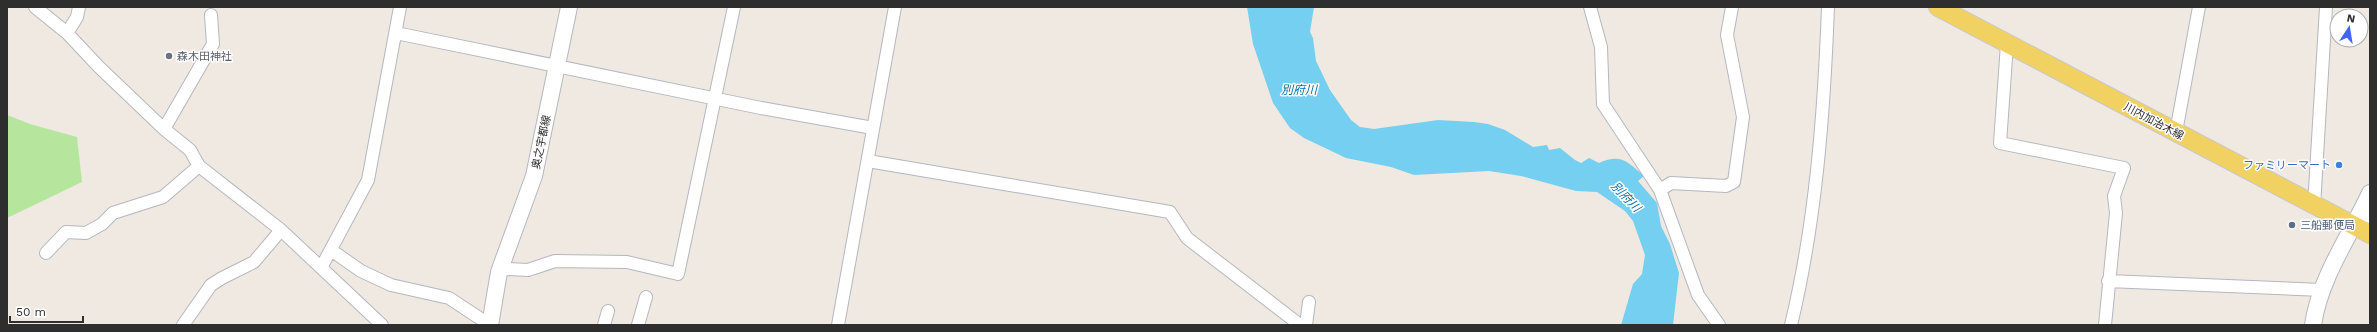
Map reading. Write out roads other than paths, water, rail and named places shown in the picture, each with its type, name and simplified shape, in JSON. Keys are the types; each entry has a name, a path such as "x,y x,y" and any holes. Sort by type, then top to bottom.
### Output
{"main road":[{"name":"川内加治木線","path":"1938,7 2314,206 2364,223"}],"street":[{"path":"35,7 67,33 99,67 164,129 190,150 199,166 281,230 322,266 382,325"},
{"path":"67,33 77,17 79,7"},
{"path":"322,266 368,180 400,7"},
{"name":"奥之宇都線","path":"490,325 499,272 534,176 569,7"},
{"path":"499,272 507,269 528,270 555,261 627,262 678,274 734,7"},
{"path":"838,325 874,128 894,7"},
{"path":"1590,7 1601,47 1603,104 1660,190 1698,296 1719,325"},
{"path":"1660,190 1671,183 1726,186 1734,182 1742,117 1727,35 1732,7"},
{"path":"1791,325 1812,227 1827,54 1828,7"},
{"path":"2176,132 2199,7"},
{"path":"2314,206 2326,7"},
{"path":"164,129 213,44 211,15"},
{"path":"396,33 556,67 715,97 761,108 874,128"},
{"path":"2007,44 2000,143 2124,168 2114,196 2116,213 2108,281 2105,325"},
{"path":"868,161 1170,212 1187,238 1300,325"},
{"path":"46,253 66,232 86,233 102,224 113,213 163,197 199,166"},
{"path":"2313,325 2322,290 2330,269 2364,223 2370,193"},
{"path":"183,325 211,285 254,262 281,230"},
{"path":"331,250 361,271 391,285 449,298 490,325"},
{"path":"2108,281 2322,290"},
{"path":"638,325 646,297"},
{"path":"1306,325 1309,302"},
{"path":"604,325 608,311"}],"water":[{"name":"別府川","path":"1247,7 1314,7 1310,32 1313,38 1316,61 1330,90 1351,120 1360,127 1374,129 1438,120 1474,122 1488,124 1505,130 1533,147 1547,145 1549,150 1560,148 1581,163 1589,158 1599,163 1607,160 1619,159 1629,163 1644,176 1638,181 1657,203 1661,226 1670,244 1679,273 1673,325 1621,325 1633,284 1642,274 1645,255 1633,221 1625,211 1597,192 1576,191 1521,176 1489,171 1414,175 1391,167 1346,158 1304,138 1290,128 1273,103 1253,44"}],"place":[{"name":"森木田神社","path":"169,56"},
{"name":"ファミリーマート","path":"2339,165"},
{"name":"三船郵便局","path":"2292,225"}]}
